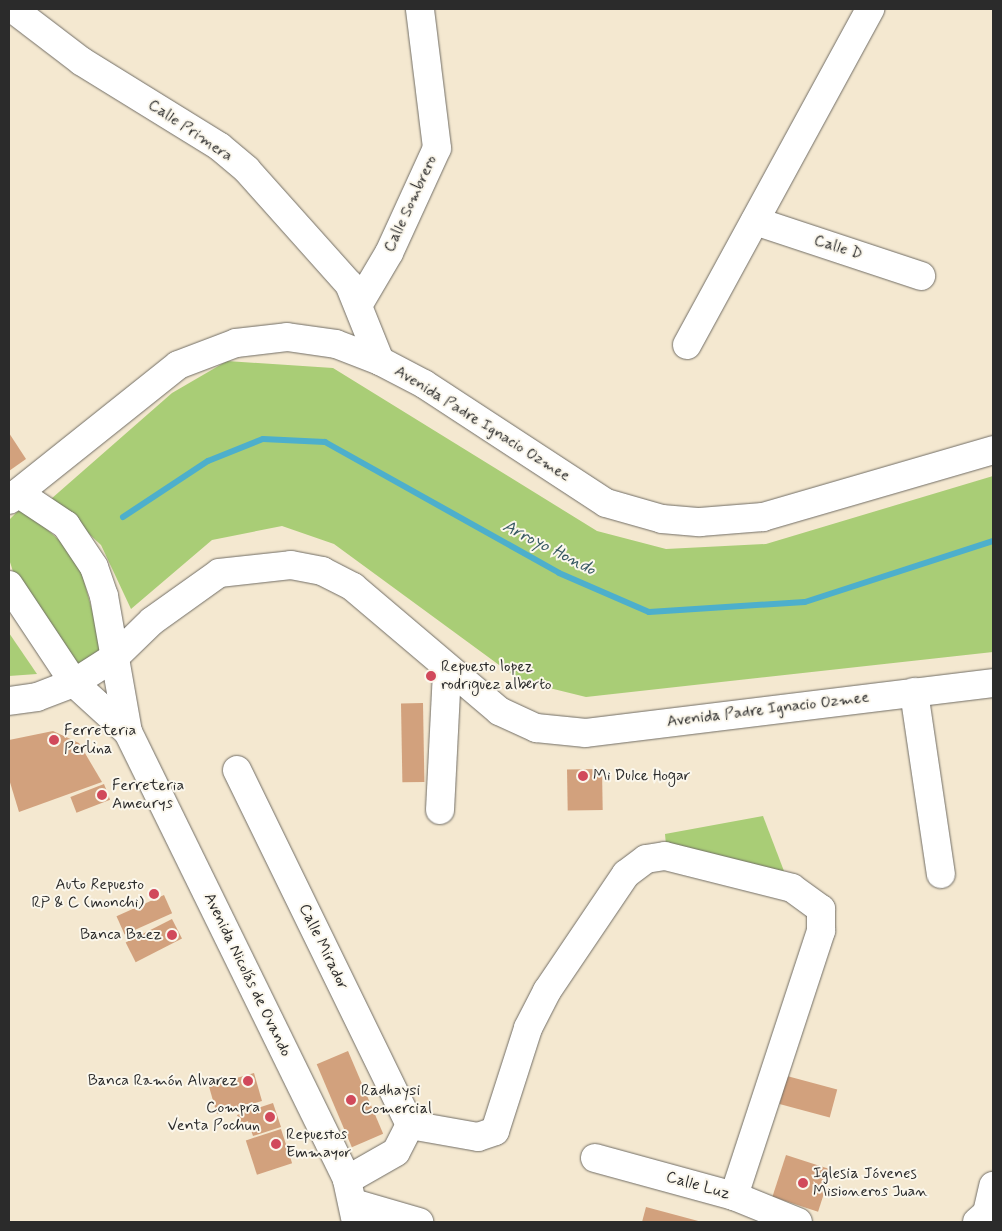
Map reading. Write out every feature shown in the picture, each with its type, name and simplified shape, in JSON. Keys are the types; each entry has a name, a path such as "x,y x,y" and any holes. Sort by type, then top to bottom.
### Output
{"street":[{"name":"Calle Primera","path":"13,9 81,61 240,164 348,284 360,302 380,361"},
{"name":"Calle Sombrero","path":"360,302 389,253 437,148 420,9"},
{"path":"688,345 870,9"},
{"name":"Calle D","path":"755,221 921,276"},
{"name":"Avenida Padre Ignacio Ozmee","path":"14,497 178,366 236,343 287,337 336,344 380,361 424,384 606,503 662,519 700,522 763,517 993,450"},
{"name":"Avenida Nicolás de Ovando","path":"14,497 46,508 82,544 104,596 128,732 352,1202"},
{"name":"Avenida Padre Ignacio Ozmee","path":"9,701 37,697 74,683 116,656 152,621 219,573 291,565 322,571 353,587 447,670 498,711 536,728 586,733 993,683"},
{"name":"Avenida Nicolás de Ovando","path":"9,585 74,683 128,732"},
{"path":"440,810 447,670"},
{"path":"914,692 942,874"},
{"name":"Calle Mirador","path":"237,770 410,1125"},
{"path":"419,1222 352,1202 396,1152 410,1125 478,1136 495,1131 528,1028 547,991 626,874 646,859 665,856 792,888 821,909 816,949 734,1196"},
{"name":"Calle Luz","path":"596,1158 734,1196 798,1222"},
{"path":"986,1216 993,1186"}],"green space":[{"path":"227,361 333,368 597,531 666,549 766,544 993,476 993,652 586,697 521,681 334,544 282,526 212,540 131,609 101,545 51,499 172,393"},
{"path":"22,507 77,556 103,649 71,669 24,606 9,559 9,520"},
{"path":"9,633 37,674 9,676"},
{"path":"763,816 787,879 666,845 665,834"}],"building":[{"path":"9,433 26,459 9,471"},
{"path":"401,703 423,703 424,782 402,782"},
{"path":"53,731 79,743 102,782 19,812 9,779 9,740"},
{"path":"602,769 603,810 568,811 567,770"},
{"path":"104,784 110,800 76,813 70,797"},
{"path":"164,895 172,913 125,934 116,916"},
{"path":"172,919 182,939 136,962 126,943"},
{"name":"Radhaysi Comercial","path":"348,1051 383,1134 352,1147 317,1064"},
{"path":"254,1073 262,1101 217,1114 209,1086"},
{"path":"787,1076 837,1089 830,1117 779,1104"},
{"path":"273,1103 281,1127 253,1136 248,1121 240,1124 237,1115"},
{"path":"281,1129 292,1163 257,1175 246,1140"},
{"name":"Iglesia Jóvenes Misioneros Juan","path":"786,1155 832,1170 818,1212 772,1197"},
{"path":"646,1207 702,1222 642,1222"}],"waterway":[{"name":"Arroyo Hondo","path":"123,517 208,461 263,439 325,442 559,573 649,612 805,602 993,541"}],"place":[{"name":"Repuesto lopez rodriguez alberto","path":"431,676"},
{"name":"Ferreteria Perlina","path":"54,740"},
{"name":"Mi Dulce Hogar","path":"583,776"},
{"name":"Ferreteria Ameurys","path":"102,795"},
{"name":"Auto Repuesto RP & C (monchi)","path":"154,894"},
{"name":"Banca Baez","path":"172,935"},
{"name":"Banca Ramón Alvarez","path":"248,1081"},
{"name":"Radhaysi Comercial","path":"351,1100"},
{"name":"Compra Venta Pochun","path":"270,1117"},
{"name":"Repuestos Emmayor","path":"276,1144"},
{"name":"Iglesia Jóvenes Misioneros Juan","path":"803,1183"}]}
